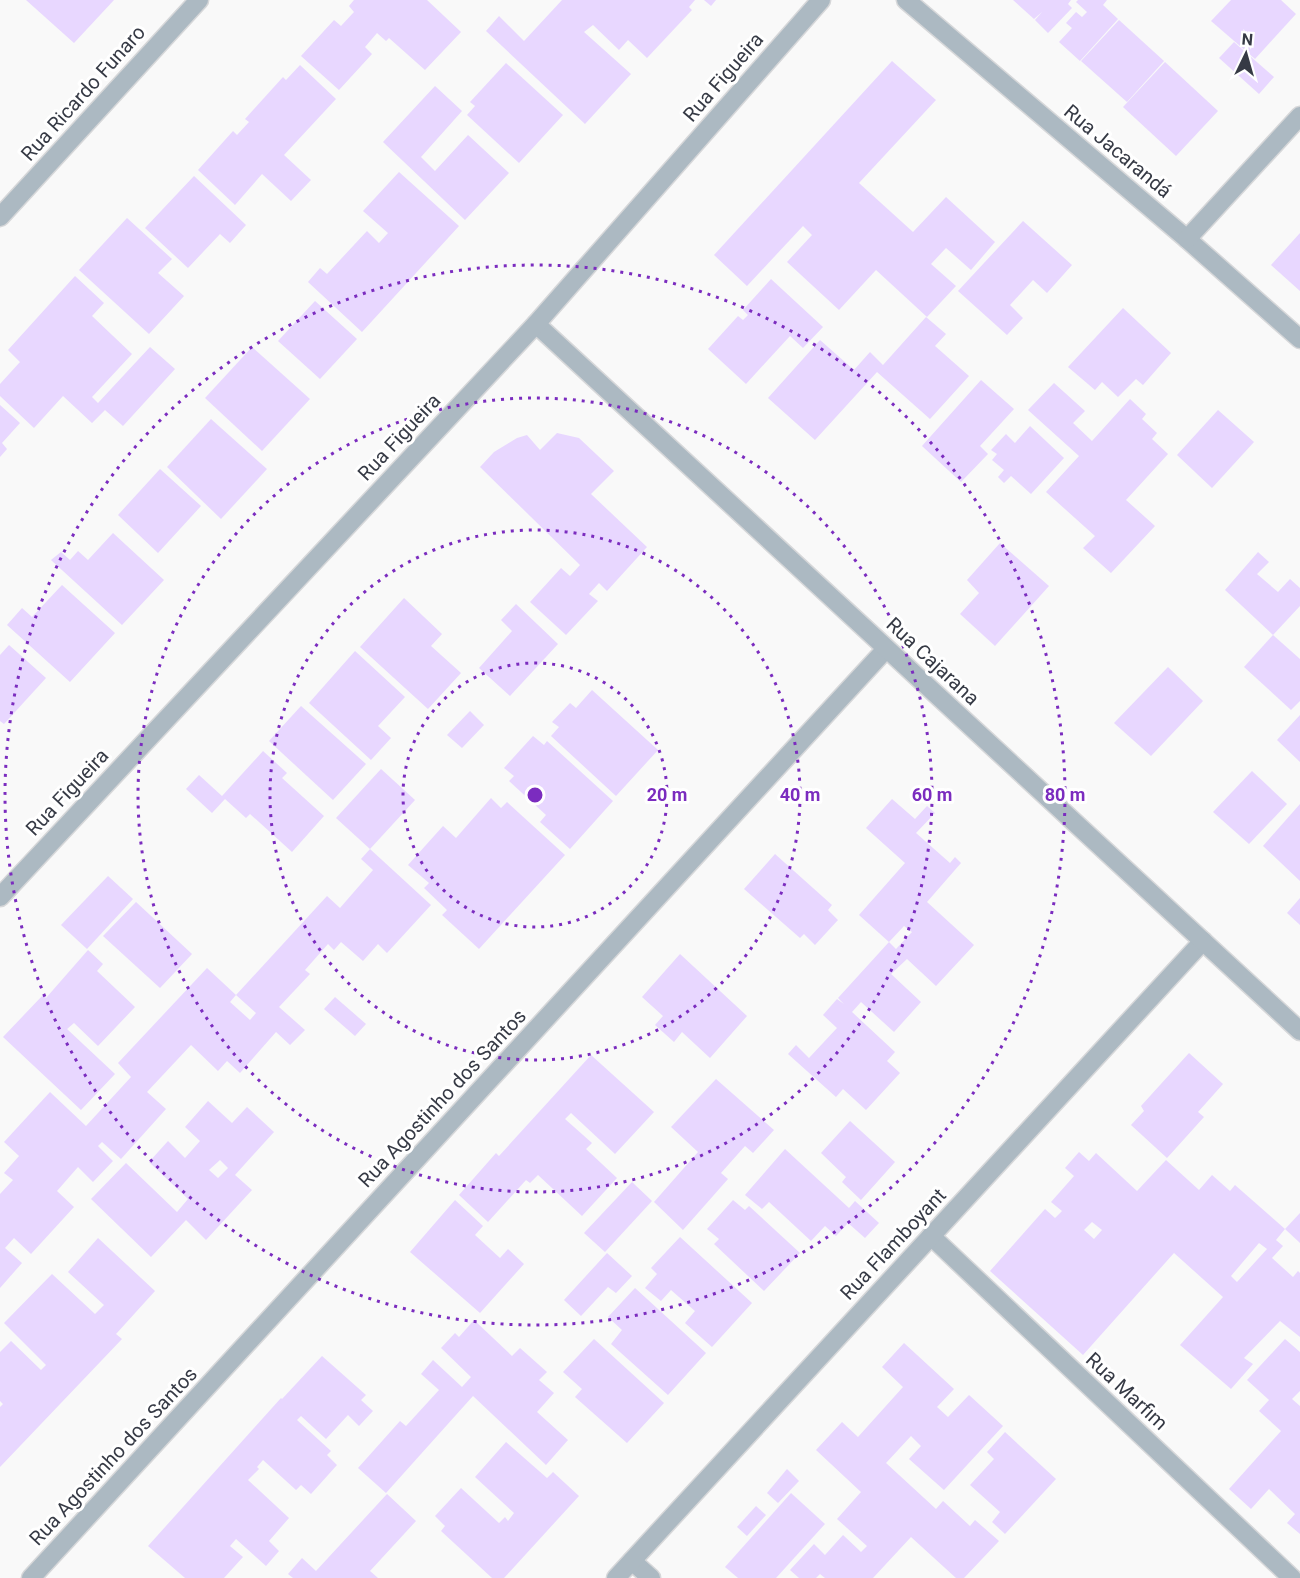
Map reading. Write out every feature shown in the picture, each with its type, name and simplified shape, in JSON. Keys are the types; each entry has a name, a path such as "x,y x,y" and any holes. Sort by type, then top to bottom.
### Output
{"street":[{"name":"Rua Ricardo Funaro","path":"0,217 199,0"},
{"name":"Rua Figueira","path":"0,897 536,324 821,0"},
{"name":"Rua Jacarandá","path":"906,0 1187,239 1300,339"},
{"path":"1187,239 1300,116"},
{"name":"Rua Cajarana","path":"536,324 1300,1031"},
{"name":"Rua Agostinho dos Santos","path":"31,1578 886,649"},
{"name":"Rua Flamboyant","path":"616,1578 1203,941"},
{"name":"Rua Marfim","path":"931,1236 1292,1578"},
{"path":"632,1561 651,1578"}],"building":[{"path":"26,0 114,0 74,43"},
{"path":"354,0 427,0 461,32 425,70 389,38 386,41 377,33 365,47 372,54 339,90 301,56 334,20 341,26 354,12 349,6"},
{"path":"562,0 695,0 689,7 692,10 647,58 628,40 619,50 593,25 584,32 631,74 585,124 486,31 499,16 524,41"},
{"path":"704,0 716,0 711,6"},
{"path":"1013,0 1071,0 1068,4 1072,8 1048,33 1035,20 1042,12 1034,19"},
{"path":"1078,0 1107,0 1103,5 1118,19 1080,61 1059,42 1072,28 1066,23 1076,12 1082,17 1087,12 1076,2"},
{"path":"1231,0 1281,0 1296,14 1255,59 1211,21"},
{"path":"1119,20 1164,61 1127,102 1081,61"},
{"path":"1234,42 1274,77 1259,94 1219,58"},
{"path":"892,61 936,100 859,183 913,232 946,197 995,242 971,270 946,248 931,264 956,286 927,317 876,270 839,310 787,262 812,235 803,226 747,286 714,255"},
{"path":"1165,62 1218,111 1176,156 1123,107"},
{"path":"506,63 563,115 519,163 467,115 475,106 470,102"},
{"path":"300,65 336,99 284,155 311,180 291,201 262,174 235,205 198,170 233,131 237,135 249,122 245,119 283,77 286,80"},
{"path":"435,86 462,111 421,157 435,171 468,135 509,173 465,220 383,142"},
{"path":"399,172 459,226 362,332 308,282 320,268 327,274 367,231 379,243 388,233 363,211"},
{"path":"194,176 246,225 230,243 220,234 188,268 145,228"},
{"path":"127,218 172,259 158,273 184,296 149,334 79,270"},
{"path":"1023,221 1072,265 1047,293 1033,280 1010,305 1023,318 1007,335 958,291"},
{"path":"1300,233 1300,291 1271,265"},
{"path":"75,276 104,303 92,316 132,354 92,397 98,403 150,347 175,369 123,426 105,410 92,423 63,396 34,428 0,396 0,384 20,362 8,350"},
{"path":"771,279 823,327 803,348 790,336 746,384 708,349 738,316 743,320 748,315 743,310"},
{"path":"315,301 357,339 320,379 278,341"},
{"path":"1123,308 1171,353 1143,385 1136,379 1118,397 1102,382 1095,390 1068,367"},
{"path":"926,317 946,334 935,346 969,376 930,419 877,372 815,440 768,398 820,340 854,370 870,352 883,365"},
{"path":"252,347 310,399 262,451 205,398"},
{"path":"981,380 1014,409 980,446 988,454 961,482 922,446"},
{"path":"1054,383 1085,411 1073,423 1092,441 1130,399 1146,414 1142,419 1157,433 1152,439 1168,454 1126,500 1155,526 1111,573 1083,548 1095,536 1046,492 1079,456 1028,410"},
{"path":"0,405 20,423 2,443 7,449 0,457"},
{"path":"1218,410 1254,442 1212,488 1177,455"},
{"path":"211,419 267,469 221,519 167,467"},
{"path":"1030,426 1064,458 1031,494 1011,476 1004,483 998,477 1004,470 992,460 997,454 991,450 1006,434 1015,443"},
{"path":"557,433 579,438 614,471 591,494 647,547 607,591 599,583 589,594 598,601 566,635 530,602 561,568 570,576 580,565 480,467 494,452 517,438 527,435 540,450"},
{"path":"160,469 201,506 158,553 118,515"},
{"path":"113,533 164,580 122,625 51,560 61,552 70,560 78,551 88,560"},
{"path":"1000,543 1049,586 995,646 960,614 979,593 967,580"},
{"path":"1258,552 1269,562 1257,574 1278,592 1290,579 1300,588 1300,606 1273,635 1225,590"},
{"path":"62,585 115,633 70,682 7,625 22,608 32,617"},
{"path":"404,598 442,634 431,646 461,673 428,709 360,647"},
{"path":"516,604 558,644 510,696 479,668 512,631 501,620"},
{"path":"1273,635 1300,659 1300,701 1291,710 1244,667"},
{"path":"9,645 46,678 4,724 0,721 0,655"},
{"path":"355,651 405,697 378,726 391,738 371,760 309,703"},
{"path":"1168,667 1203,701 1151,756 1114,723"},
{"path":"592,690 658,750 616,796 551,736 559,727 552,722 570,703 576,708"},
{"path":"301,706 366,764 333,800 269,741"},
{"path":"470,711 484,725 462,748 447,735"},
{"path":"1300,715 1300,762 1277,740"},
{"path":"533,736 544,745 547,741 613,801 570,849 540,822 546,815 509,781 514,776 504,768"},
{"path":"263,751 287,773 282,778 324,816 292,852 250,814 246,818 225,799 212,813 186,789 199,775 222,796"},
{"path":"381,769 415,800 370,849 336,818"},
{"path":"1252,771 1287,804 1249,844 1213,812"},
{"path":"491,798 501,808 507,802 565,855 479,949 442,915 447,910 424,888 429,883 408,865 443,826 456,838"},
{"path":"892,799 915,819 927,806 935,813 916,833 950,863 955,857 961,863 927,902 974,945 936,986 907,959 891,974 921,1002 894,1032 861,1002 852,1012 895,1052 887,1061 900,1073 866,1110 843,1089 836,1097 788,1054 796,1045 809,1058 837,1028 823,1015 837,999 844,1004 838,998 889,942 859,915 905,863 866,828","holes":["904,926 912,932 896,949 889,942"]},
{"path":"1300,804 1300,881 1263,846"},
{"path":"370,849 431,905 387,953 378,944 363,961 341,942 334,950 328,944 305,970 310,974 279,1007 305,1030 290,1045 276,1032 240,1073 227,1061 218,1071 191,1045 147,1092 166,1109 121,1159 102,1142 98,1146 113,1161 93,1182 78,1167 57,1191 74,1207 31,1254 14,1238 5,1248 22,1263 0,1288 0,1194 13,1180 4,1173 19,1156 4,1142 50,1092 86,1126 131,1077 118,1063 207,968 236,995 327,896 340,908 373,870 361,859","holes":["236,995 256,1013 250,1020 230,1002"]},
{"path":"775,854 832,905 828,910 838,920 815,945 804,934 800,938 744,889"},
{"path":"108,876 133,899 87,949 61,925"},
{"path":"1300,898 1300,925 1287,913"},
{"path":"136,902 192,954 160,988 103,936"},
{"path":"88,950 103,964 97,971 135,1007 98,1046 74,1023 67,1029 115,1074 81,1110 3,1037 43,995 46,998"},
{"path":"680,954 747,1016 710,1058 682,1032 674,1042 655,1025 663,1016 642,997"},
{"path":"335,997 366,1024 355,1036 324,1009"},
{"path":"1189,1053 1223,1084 1198,1112 1204,1117 1167,1158 1131,1125 1144,1111 1141,1106"},
{"path":"591,1055 654,1112 615,1154 571,1113 565,1119 592,1143 586,1149 617,1178 582,1216 538,1175 530,1183 526,1180 488,1222 459,1195 496,1153 499,1156"},
{"path":"716,1079 774,1130 753,1153 745,1146 721,1173 728,1179 683,1230 654,1202 698,1152 671,1127"},
{"path":"208,1101 232,1123 247,1107 274,1132 235,1175 252,1190 206,1240 186,1220 151,1257 91,1199 126,1163 177,1212 188,1199 149,1162 168,1141 185,1158 200,1141 185,1127","holes":["220,1160 228,1168 218,1178 209,1170"]},
{"path":"850,1121 895,1162 861,1200 842,1182 846,1177 821,1153"},
{"path":"785,1149 849,1208 855,1201 879,1223 865,1238 848,1223 836,1236 825,1226 811,1241 769,1202 762,1209 745,1195"},
{"path":"1079,1152 1089,1161 1096,1153 1137,1191 1166,1160 1199,1190 1212,1175 1230,1191 1235,1185 1285,1229 1276,1240 1283,1246 1272,1258 1293,1277 1298,1271 1300,1273 1300,1337 1280,1321 1244,1358 1253,1364 1231,1389 1180,1345 1223,1297 1174,1253 1083,1355 990,1271 1045,1209 1055,1218 1062,1211 1051,1202 1074,1176 1065,1168","holes":["1092,1222 1102,1230 1094,1239 1084,1230","1259,1243 1267,1249 1237,1282 1231,1276"]},
{"path":"632,1182 652,1201 605,1252 584,1233"},
{"path":"455,1200 483,1226 475,1235 500,1258 508,1249 524,1264 480,1313 410,1252"},
{"path":"733,1200 745,1210 749,1206 800,1253 764,1291 714,1244 719,1239 707,1229"},
{"path":"1300,1213 1300,1243 1285,1229"},
{"path":"680,1237 752,1303 712,1347 685,1323 695,1311 671,1290 661,1301 645,1288 657,1274 651,1268"},
{"path":"98,1238 155,1291 116,1334 122,1339 0,1467 0,1407 3,1404 0,1401 0,1352 11,1341 41,1370 46,1365 4,1323 52,1274 95,1314 104,1305 68,1272"},
{"path":"607,1253 632,1276 616,1293 608,1287 581,1316 564,1300"},
{"path":"635,1288 706,1353 668,1395 611,1344 622,1330 608,1317"},
{"path":"474,1320 512,1356 520,1348 547,1372 539,1380 554,1393 537,1412 568,1440 546,1465 473,1396 386,1493 358,1468 400,1421 406,1426 439,1390 421,1374 433,1360 462,1387 471,1377 441,1348 455,1333 459,1337"},
{"path":"594,1339 664,1403 627,1443 575,1397 582,1389 563,1372"},
{"path":"1285,1339 1300,1352 1300,1391 1292,1399 1300,1406 1300,1534 1287,1523 1295,1514 1269,1489 1251,1509 1229,1489 1281,1431 1259,1411 1269,1400 1247,1380"},
{"path":"904,1343 954,1389 937,1407 948,1417 969,1395 1003,1426 944,1490 909,1459 921,1446 911,1436 886,1463 936,1509 943,1501 970,1526 975,1520 999,1541 964,1578 956,1578 911,1537 873,1578 825,1578 820,1574 816,1578 799,1578 790,1570 814,1544 825,1555 843,1535 861,1552 867,1546 837,1519 861,1492 816,1450 842,1422 858,1437 903,1387 882,1367"},
{"path":"322,1356 366,1395 361,1400 373,1411 359,1426 348,1415 326,1439 301,1416 297,1420 331,1451 327,1455 337,1465 311,1494 301,1485 296,1490 263,1460 257,1467 259,1469 248,1480 289,1518 269,1541 279,1551 266,1566 236,1539 230,1546 243,1557 224,1578 185,1578 148,1546 281,1398"},
{"path":"1005,1432 1056,1479 1005,1534 992,1522 1000,1512 970,1485 994,1459 987,1452"},
{"path":"506,1442 547,1478 553,1472 579,1496 504,1578 492,1578 441,1531 445,1526 435,1516 461,1488 499,1523 505,1517 508,1521 514,1513 475,1477"},
{"path":"787,1469 799,1481 778,1503 767,1493"},
{"path":"791,1493 825,1524 776,1578 738,1578 725,1567"},
{"path":"387,1494 416,1521 370,1571 378,1578 293,1578 288,1574 302,1558 316,1571"},
{"path":"756,1506 766,1515 747,1536 737,1527"}]}
